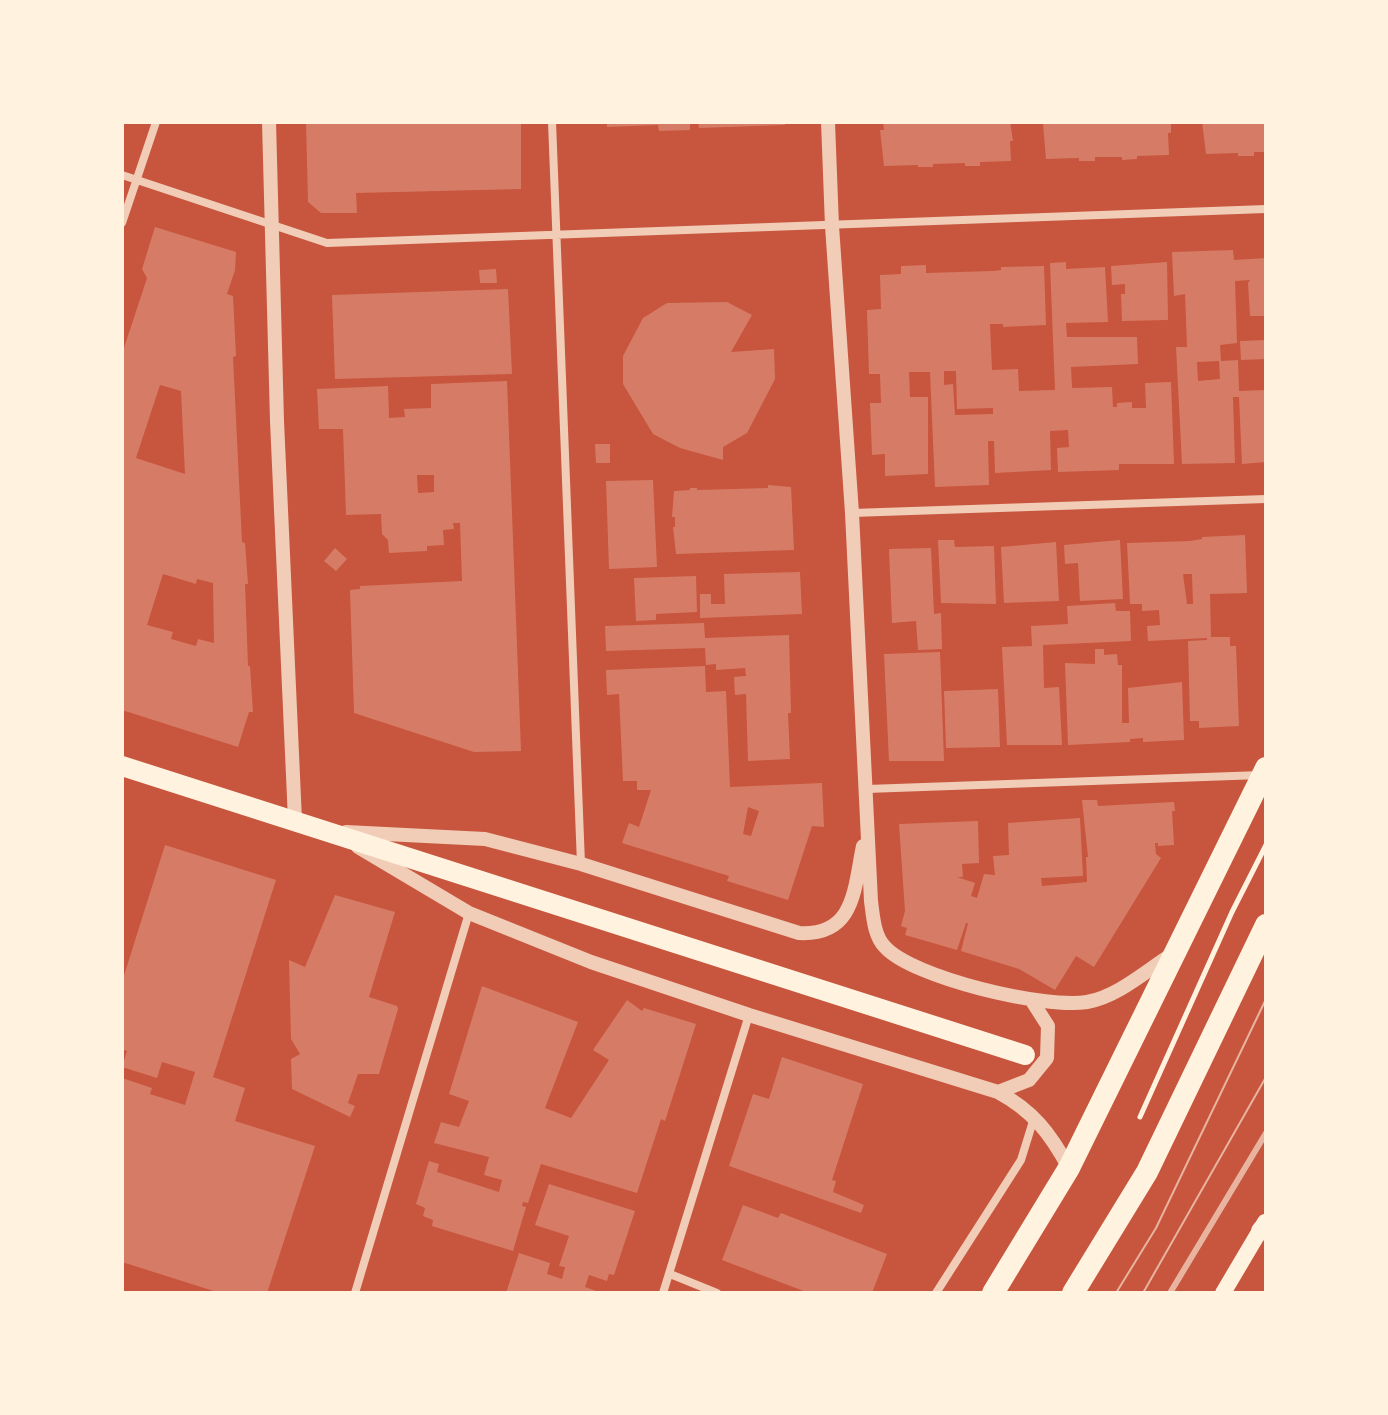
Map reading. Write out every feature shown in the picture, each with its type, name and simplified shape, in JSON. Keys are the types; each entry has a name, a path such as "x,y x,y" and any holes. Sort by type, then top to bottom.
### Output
{"highway":[{"path":"993,1293 1069,1168 1264,771"},
{"path":"1073,1293 1147,1172 1266,925"}],"main road":[{"path":"122,766 1025,1055"},
{"path":"1223,1293 1264,1226"}],"street":[{"path":"122,223 156,122"},
{"path":"269,122 277,421 295,820"},
{"path":"552,122 581,864"},
{"path":"828,122 852,513 871,901 882,944 897,959 924,972 1032,1001 1065,1005 1090,1002 1112,993 1175,953"},
{"path":"122,175 327,243 1266,209"},
{"path":"852,513 1266,499"},
{"path":"867,789 1264,771"},
{"path":"330,831 485,839 581,864 799,933 818,934 835,926 846,914 853,897 868,825"},
{"path":"330,831 469,913 591,962 749,1015 998,1092 1021,1104 1035,1117 1069,1168"},
{"path":"355,1293 469,913"},
{"path":"998,1092 1029,1080 1047,1058 1048,1026 1032,1001"},
{"path":"663,1293 749,1015"},
{"path":"936,1293 1021,1160 1035,1117"},
{"path":"670,1274 717,1293"}],"path":[{"path":"1137,1123 1232,912 1266,845"}],"building":[{"path":"306,122 521,122 521,189 356,193 357,213 321,213 308,202"},
{"path":"607,122 690,122 690,130 659,131 658,125 607,127"},
{"path":"698,122 784,122 785,125 699,128"},
{"path":"883,122 1010,122 1013,141 1010,141 1011,161 980,162 980,166 965,166 965,163 933,164 933,167 884,166 880,130 884,130"},
{"path":"1171,122 1169,155 1122,160 1122,157 1095,157 1095,161 1046,159 1043,124"},
{"path":"1202,122 1266,122 1266,152 1254,152 1254,156 1206,154"},
{"path":"155,227 236,252 235,270 227,294 233,296 236,356 233,357 242,542 245,543 248,584 245,584 248,666 253,712 249,712 238,747 122,710 122,354 147,278 142,269","holes":["160,385 181,391 185,474 136,458","163,574 196,584 197,579 213,583 214,643 198,639 196,646 171,639 173,632 147,625"]},
{"path":"1233,250 1234,260 1266,258 1266,316 1250,316 1250,280 1235,281 1237,343 1220,345 1221,361 1238,360 1239,391 1266,390 1266,462 1242,464 1239,397 1233,397 1235,463 1182,464 1176,347 1187,347 1185,294 1174,296 1172,252","holes":["1219,361 1220,379 1198,381 1197,362"]},
{"path":"1066,262 1066,269 1105,267 1108,322 1066,323 1067,337 1137,337 1138,364 1071,367 1072,388 1112,387 1113,407 1117,407 1117,403 1132,402 1132,408 1146,408 1145,383 1171,382 1174,464 1119,464 1119,470 1058,472 1057,448 1069,447 1068,430 1050,431 1051,470 995,473 994,441 988,441 989,485 935,487 930,372 909,372 910,397 928,397 928,474 885,476 885,454 872,455 870,403 881,403 880,374 869,374 867,310 881,309 880,275 901,274 901,266 926,265 926,273 1044,266 1046,325 1003,327 1003,324 990,324 992,370 1018,369 1019,391 1055,390 1050,263","holes":["944,371 956,371 957,409 993,408 993,414 955,415 953,384 944,385"]},
{"path":"1167,262 1168,320 1122,321 1121,294 1125,294 1125,284 1112,285 1111,266"},
{"path":"496,269 497,283 480,283 479,270"},
{"path":"508,289 512,374 335,379 332,295"},
{"path":"727,302 752,315 731,352 774,349 775,379 747,433 723,447 723,460 680,448 653,434 623,384 623,356 643,318 667,303"},
{"path":"1266,340 1266,359 1241,360 1240,341"},
{"path":"507,381 521,751 474,752 354,713 350,590 360,589 360,586 462,581 460,523 453,523 454,529 443,530 444,545 427,546 427,551 389,553 388,540 382,534 381,514 346,515 343,429 319,429 317,389 388,386 389,418 405,417 404,409 431,408 431,384","holes":["417,475 434,475 434,492 418,493"]},
{"path":"595,444 610,444 610,463 596,463"},
{"path":"653,480 657,567 609,569 606,481"},
{"path":"768,485 791,487 794,550 676,554 675,517 672,517 674,491 690,488 768,488"},
{"path":"1245,535 1247,593 1210,594 1211,637 1230,637 1230,646 1236,646 1239,726 1199,728 1199,721 1190,721 1188,641 1207,638 1148,641 1147,626 1160,625 1159,610 1142,611 1142,604 1130,604 1127,543 1190,541 1202,537","holes":["1183,574 1192,574 1193,604 1187,604"]},
{"path":"938,540 954,540 955,547 994,546 996,604 941,603"},
{"path":"1120,540 1123,599 1080,601 1078,563 1065,564 1064,545"},
{"path":"1056,542 1059,601 1004,603 1001,547"},
{"path":"335,548 347,559 336,571 324,561"},
{"path":"931,548 934,614 941,613 942,649 918,650 916,621 892,623 889,549"},
{"path":"800,572 802,614 700,618 700,594 711,594 711,604 725,604 724,574"},
{"path":"696,576 697,612 656,614 656,620 636,621 634,578"},
{"path":"1115,603 1116,611 1130,611 1131,641 1043,645 1044,688 1059,687 1062,745 1007,745 1002,647 1032,646 1031,626 1068,624 1067,606"},
{"path":"704,623 705,638 789,635 790,759 748,761 746,694 735,695 734,677 746,676 745,668 716,670 716,664 706,665 705,648 606,651 605,626"},
{"path":"1095,649 1104,649 1104,655 1117,654 1118,665 1122,665 1122,723 1129,723 1128,688 1182,682 1184,740 1143,742 1143,738 1130,739 1130,742 1068,745 1065,663 1095,664"},
{"path":"940,652 944,761 889,761 884,654"},
{"path":"705,666 706,692 726,691 730,787 822,783 824,827 812,826 788,900 727,881 729,876 622,843 629,823 639,827 651,790 637,790 637,781 623,781 619,694 607,695 606,670","holes":["748,807 759,811 751,836 743,834"]},
{"path":"998,689 1000,747 946,748 944,691"},
{"path":"1082,800 1097,800 1098,806 1174,802 1175,811 1172,811 1174,845 1158,846 1155,843 1156,854 1161,858 1094,967 1076,956 1055,990 1019,969 961,951 968,923 957,950 905,935 907,928 901,926 905,911 899,824 978,821 979,863 962,864 963,877 957,877 975,883 971,896 977,898 984,874 995,875 993,856 1009,855 1008,823 1080,818 1083,876 1041,878 1042,886 1087,882 1088,857"},
{"path":"165,845 276,880 213,1077 245,1088 235,1121 315,1146 267,1293 220,1293 122,1262 122,1078 152,1088 150,1094 185,1105 195,1072 162,1062 157,1078 122,1067 127,1051 122,1049 122,982"},
{"path":"335,895 395,912 369,997 398,1009 379,1074 358,1074 348,1103 355,1106 350,1117 292,1089 291,1059 300,1054 291,1039 289,960 305,967"},
{"path":"482,986 578,1022 545,1108 571,1118 609,1060 593,1050 627,1000 642,1011 644,1008 696,1024 665,1121 661,1119 637,1193 541,1164 528,1203 523,1202 522,1206 526,1207 513,1251 432,1226 433,1220 423,1216 425,1208 416,1204 429,1161 439,1164 437,1172 499,1192 502,1180 484,1175 489,1157 434,1143 441,1122 459,1127 469,1101 449,1094"},
{"path":"782,1057 863,1084 832,1180 836,1181 833,1192 864,1205 861,1213 729,1166 753,1094 769,1099"},
{"path":"549,1184 635,1211 614,1275 609,1274 607,1281 589,1275 585,1287 602,1293 506,1293 519,1253 550,1263 547,1274 562,1279 565,1267 559,1266 569,1236 535,1225"},
{"path":"743,1205 778,1218 781,1213 887,1254 872,1293 809,1293 722,1260"}],"tram line":[{"path":"1116,1293 1156,1228 1266,999"},
{"path":"1143,1293 1266,1077"}],"railway":[{"path":"1170,1293 1266,1133"}]}
